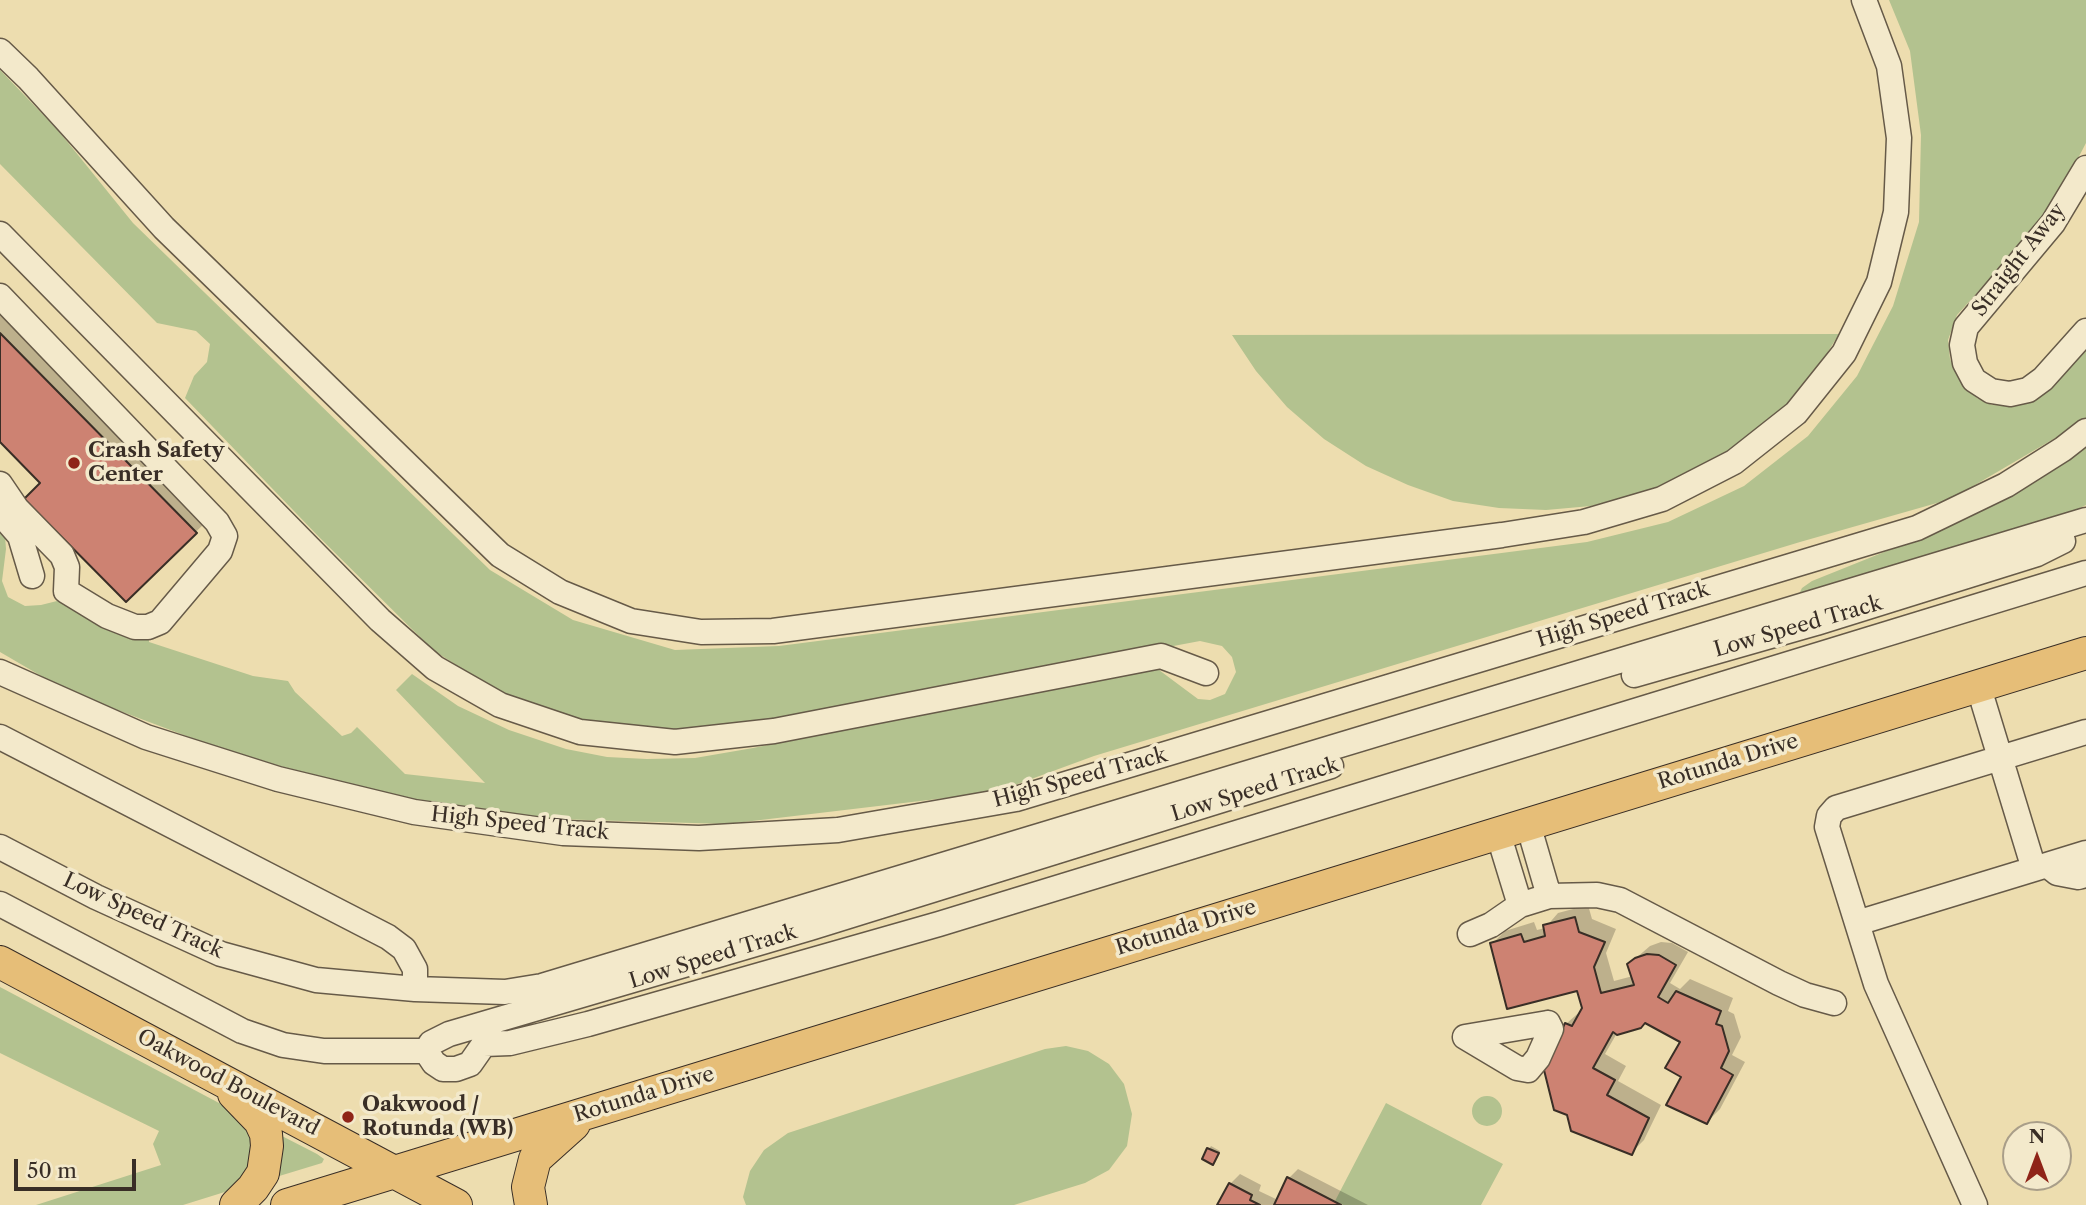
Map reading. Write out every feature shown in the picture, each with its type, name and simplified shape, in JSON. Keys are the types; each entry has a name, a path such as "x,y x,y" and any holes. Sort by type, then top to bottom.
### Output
{"main road":[{"name":"Rotunda Drive","path":"287,1205 2086,653"},
{"name":"Oakwood Boulevard","path":"0,962 456,1205"},
{"path":"216,1076 249,1108 266,1134 263,1172 253,1188 236,1205"},
{"path":"531,1205 528,1187 535,1159 558,1136 589,1112"}],"lane":[{"path":"0,51 28,78 164,228 500,555 560,592 631,621 701,632 773,631 1584,522 1662,499 1734,462 1796,414 1844,353 1879,282 1896,212 1899,138 1889,66 1864,0"},
{"name":"Straight Away","path":"2086,168 2053,223 1966,327 1962,345 1965,363 1974,380 1991,391 2010,394 2028,390 2043,379 2086,331"},
{"path":"0,234 380,620 435,668 500,705 580,732 675,742 774,731 1161,656 1206,673"},
{"path":"0,296 217,522 225,536 220,551 160,622 148,627 135,627 107,616 66,591 67,567 62,555 17,509 0,485"},
{"name":"High Speed Track","path":"0,672 146,737 278,779 414,812 563,833 699,838 838,830 1016,799 1917,528 2006,485 2086,431"},
{"path":"0,513 20,536 32,576"},
{"name":"Low Speed Track","path":"0,847 96,897 221,954 316,980 415,989 505,992 542,985 2086,520"},
{"name":"Low Speed Track","path":"426,1051 431,1043 449,1034 810,928 1536,702 1829,619 2037,554 2080,535"},
{"path":"0,904 252,1035 282,1045 324,1051 426,1051 434,1063 443,1069 456,1069 470,1064 484,1044 510,1043 588,1024 939,924 2086,573"},
{"path":"1978,685 2000,758 2040,867"},
{"path":"1975,1205 1876,984 1827,827 1829,817 1836,808 2086,732"},
{"path":"0,737 388,937 404,949 415,969 415,989"},
{"path":"1513,829 1549,896"},
{"path":"1513,829 1520,905"},
{"path":"1857,923 2086,853"},
{"path":"2040,867 2078,877 2086,875"},
{"path":"1470,934 1491,925 1520,905 1549,896 1597,895 1620,900 1788,987 1834,1003"},
{"path":"810,928 939,924"}],"green space":[{"path":"1889,0 2086,0 2086,143 2064,185 2026,239 1957,315 1948,340 1950,359 1960,380 1977,398 1992,405 2018,406 2043,394 2086,348 2086,420 1951,499 1800,542 1094,756 996,792 727,824 553,819 415,801 234,754 67,691 0,652 0,532 5,536 6,549 2,581 8,597 25,606 61,600 149,637 149,642 253,676 288,681 295,692 342,736 357,727 405,774 485,783 396,690 412,674 458,706 509,730 566,749 607,757 647,759 695,758 753,748 1150,668 1159,670 1198,699 1210,700 1225,694 1236,672 1232,657 1222,646 1200,641 865,704 684,733 624,729 551,712 493,689 433,650 185,398 194,376 207,362 210,344 196,331 157,323 0,164 0,70 57,129 133,223 490,570 573,620 675,650 779,646 1587,542 1668,522 1744,486 1808,436 1857,376 1893,306 1919,222 1921,135 1910,51"},
{"path":"1839,334 1816,371 1788,405 1717,460 1678,480 1636,495 1591,506 1546,510 1499,508 1453,501 1366,466 1324,439 1287,407 1256,371 1232,335"},
{"path":"2086,448 2086,505 2057,519 1798,596 1802,588 1812,581 1949,526 2014,494"},
{"path":"0,987 236,1112 259,1146 244,1186 183,1205 36,1205 161,1165 153,1144 159,1131 0,1053"},
{"path":"1066,1046 1088,1051 1109,1064 1124,1084 1132,1114 1127,1146 1109,1170 1085,1183 1014,1205 746,1205 743,1197 750,1171 764,1150 788,1133 1045,1049"},
{"path":"1487,1096 1497,1101 1502,1111 1497,1121 1487,1126 1477,1121 1472,1111 1477,1101"},
{"path":"1386,1103 1503,1164 1481,1205 1343,1205 1335,1201"},
{"path":"280,1135 317,1154 324,1159 322,1163 276,1177"}],"building":[{"name":"Crash Safety Center","path":"0,333 197,533 126,602 24,499 40,483 0,442"},
{"path":"1575,917 1579,932 1605,942 1594,967 1601,993 1634,985 1627,964 1647,954 1659,955 1676,965 1658,997 1668,1003 1676,991 1721,1011 1716,1024 1722,1026 1729,1051 1721,1068 1733,1075 1707,1124 1666,1105 1681,1077 1665,1068 1680,1042 1645,1023 1641,1028 1617,1035 1613,1032 1593,1068 1615,1080 1607,1095 1649,1118 1632,1155 1571,1131 1567,1115 1554,1110 1544,1070 1565,1023 1572,1026 1582,1008 1577,991 1507,1009 1490,943 1521,934 1524,942 1545,936 1543,925"},
{"path":"1207,1148 1219,1153 1213,1165 1202,1159"},
{"path":"1287,1177 1341,1205 1274,1205"},
{"path":"1229,1183 1252,1195 1250,1200 1260,1205 1217,1205"}],"place":[{"name":"Crash Safety Center","path":"74,463"},
{"name":"Oakwood / Rotunda (WB)","path":"348,1117"}]}
